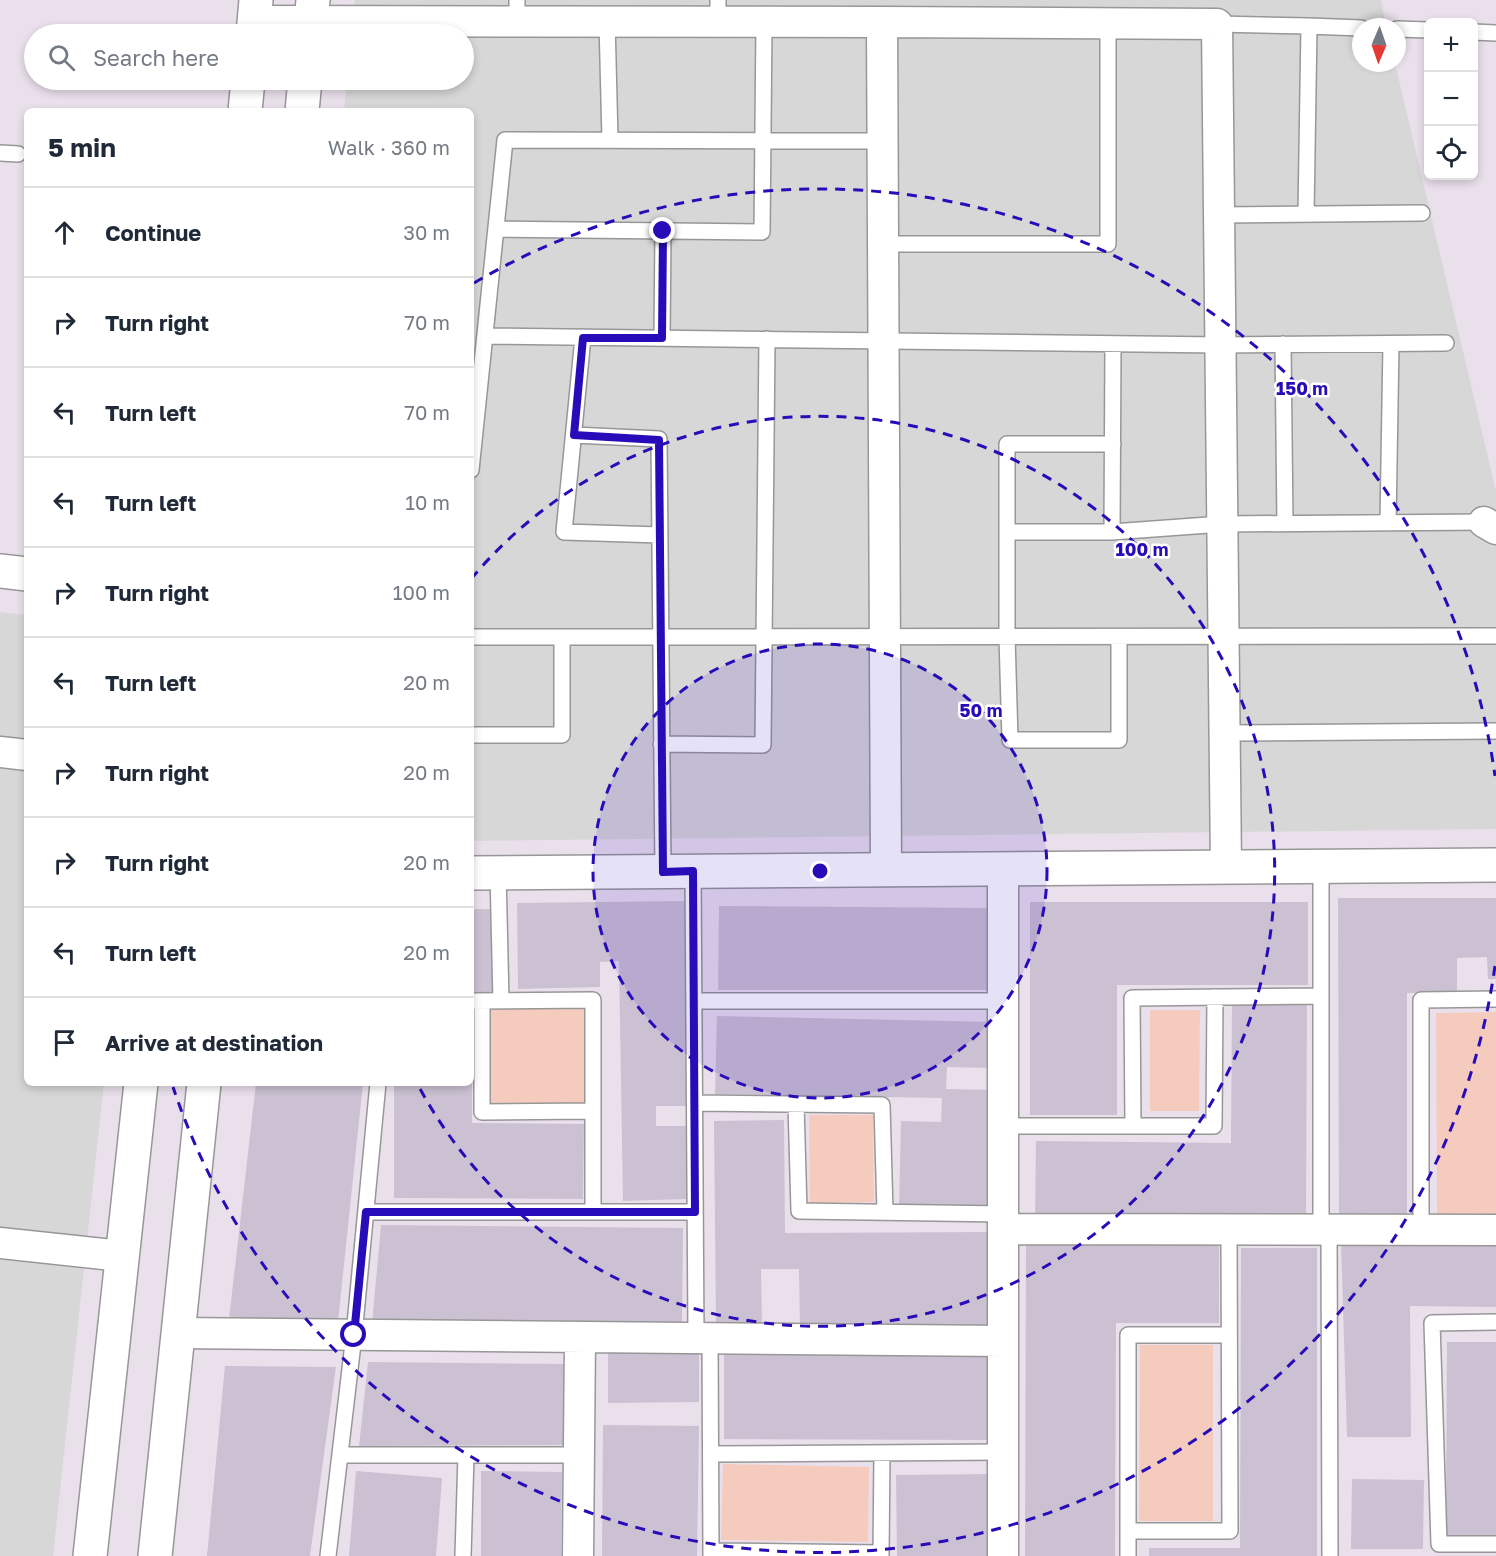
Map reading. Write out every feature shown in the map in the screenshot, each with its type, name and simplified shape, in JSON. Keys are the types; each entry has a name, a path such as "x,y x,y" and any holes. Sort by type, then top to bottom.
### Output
{"street":[{"path":"254,18 517,10 608,21 718,11 764,22 1217,24 1226,868"},
{"path":"882,22 886,870"},
{"path":"245,108 247,90"},
{"path":"302,108 304,90"},
{"path":"0,571 24,574"},
{"path":"0,752 24,755"},
{"path":"485,873 1496,865"},
{"path":"1003,869 1003,1556"},
{"path":"90,1556 141,1086"},
{"path":"155,1556 204,1086"},
{"path":"1003,1221 1229,1230 1496,1230"},
{"path":"0,1244 122,1256"},
{"path":"178,1333 1003,1341"},
{"path":"578,1556 580,1337"}],"lane":[{"path":"608,21 610,140"},
{"path":"496,229 762,232 764,22"},
{"path":"883,244 1108,244 1108,22"},
{"path":"1217,24 1352,28"},
{"path":"1306,214 1309,26"},
{"path":"1406,29 1424,30"},
{"path":"1478,32 1496,33"},
{"path":"474,441 505,140 883,141"},
{"path":"0,153 18,154"},
{"path":"1219,216 1422,213"},
{"path":"662,338 663,231"},
{"path":"485,336 1220,345 1446,343"},
{"path":"583,338 564,532 660,535"},
{"path":"661,744 763,745 767,339"},
{"path":"1112,532 1113,344"},
{"path":"1283,344 1285,523"},
{"path":"1388,523 1391,344"},
{"path":"574,435 659,440 661,744 694,1001 695,1212 711,1454 711,1553 881,1555 882,1453"},
{"path":"1113,444 1007,444 1007,637 1010,740 1119,740 1119,637"},
{"path":"1007,532 1112,532 1222,524 1285,523 1490,526"},
{"path":"474,637 1496,636"},
{"path":"474,735 562,735 562,637"},
{"path":"1224,734 1496,730"},
{"path":"1321,867 1330,1556"},
{"path":"485,873 501,1001"},
{"path":"1133,1126 1132,999 1321,996"},
{"path":"1004,1126 1214,1126 1215,997"},
{"path":"1421,1230 1421,1000 1496,999"},
{"path":"593,1111 482,1112 476,1001 593,1000 593,1111 593,1212"},
{"path":"694,1001 1003,1001"},
{"path":"328,1556 354,1335 378,1086"},
{"path":"694,1103 882,1105 885,1212"},
{"path":"796,1104 799,1211 885,1212 1003,1221"},
{"path":"366,1212 695,1212"},
{"path":"1128,1531 1230,1531 1229,1230"},
{"path":"1496,1322 1432,1323 1439,1544 1496,1544"},
{"path":"1128,1556 1128,1335 1229,1335"},
{"path":"711,1454 1003,1452"},
{"path":"340,1455 579,1455"},
{"path":"464,1556 466,1455"}],"shaded area":[{"path":"355,0 1381,0 1384,18 1352,18 1352,72 1397,72 1496,491 1496,829 474,841 474,108 344,108 346,90 474,90 474,24 352,24"},
{"path":"0,612 24,615 24,1086 104,1086 53,1556 0,1556"},
{"path":"590,1003 590,1108 486,1109 484,1004"},
{"path":"1150,1010 1200,1010 1199,1111 1150,1111"},
{"path":"1496,1012 1496,1215 1437,1215 1436,1013"},
{"path":"809,1115 873,1115 874,1202 810,1203"},
{"path":"1140,1345 1213,1345 1213,1521 1139,1521"},
{"path":"723,1464 869,1467 868,1542 721,1540"}],"building":[{"path":"1338,898 1496,898 1496,979 1488,979 1487,957 1457,958 1457,993 1407,993 1407,1220 1339,1220"},
{"path":"685,901 688,1106 656,1106 656,1126 686,1126 687,1199 623,1201 619,961 600,962 600,987 518,989 517,903"},
{"path":"1030,902 1308,902 1308,985 1117,985 1117,1115 1030,1115"},
{"path":"719,906 989,908 989,990 718,990"},
{"path":"474,909 491,909 493,992 474,992"},
{"path":"1232,1002 1307,1003 1306,1217 1035,1216 1036,1141 1231,1143"},
{"path":"717,1016 994,1022 992,1068 947,1067 946,1089 993,1090 990,1207 899,1205 901,1121 941,1122 942,1098 715,1094"},
{"path":"256,1086 363,1086 338,1322 229,1319"},
{"path":"394,1086 472,1086 472,1123 584,1124 583,1199 394,1198"},
{"path":"784,1120 785,1233 988,1232 989,1325 800,1327 799,1269 761,1269 762,1328 716,1328 714,1121"},
{"path":"381,1225 683,1228 682,1326 372,1324"},
{"path":"1026,1242 1219,1243 1219,1323 1116,1323 1115,1556 1025,1556"},
{"path":"1341,1242 1496,1242 1496,1307 1410,1306 1411,1437 1347,1437"},
{"path":"1241,1248 1317,1248 1317,1556 1149,1556 1149,1548 1240,1548"},
{"path":"1447,1342 1496,1342 1496,1535 1446,1535"},
{"path":"724,1349 989,1350 988,1440 724,1439"},
{"path":"699,1350 699,1402 608,1403 608,1351"},
{"path":"368,1362 567,1364 566,1445 359,1446"},
{"path":"225,1366 336,1367 310,1556 207,1556"},
{"path":"603,1425 699,1426 697,1556 602,1556"},
{"path":"356,1471 442,1478 436,1556 349,1556"},
{"path":"481,1471 562,1472 561,1556 481,1556"},
{"path":"993,1474 994,1556 897,1556 896,1475"},
{"path":"1352,1479 1424,1480 1423,1549 1351,1549"}],"route":[{"path":"354,1335 366,1212 695,1212 693,871 663,872 659,440 574,435 583,338 662,338 663,231"}]}
